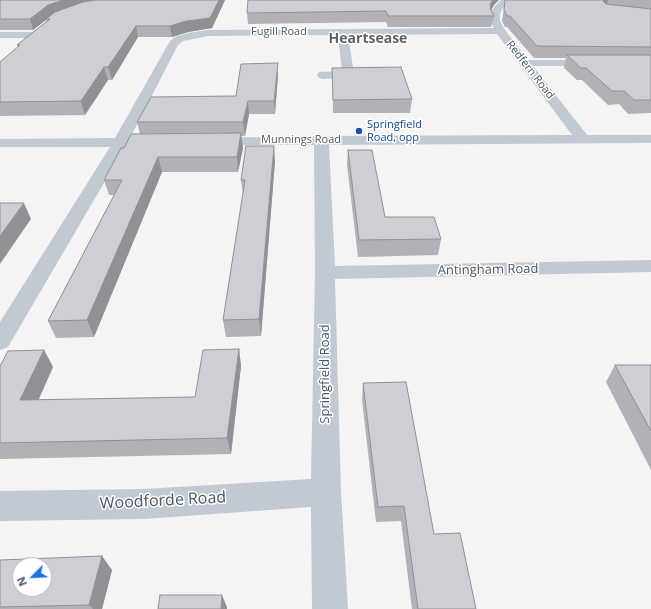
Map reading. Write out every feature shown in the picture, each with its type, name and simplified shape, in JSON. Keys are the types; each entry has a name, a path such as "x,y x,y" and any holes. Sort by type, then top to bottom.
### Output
{"street":[{"name":"Redfern Road","path":"506,0 498,8 494,15 500,31 583,139"},
{"name":"Fugill Road","path":"119,142 174,43 192,35 208,33 500,31"},
{"path":"0,35 37,32 23,44"},
{"path":"343,32 348,74"},
{"path":"525,64 651,63"},
{"path":"322,75 361,74"},
{"name":"Munnings Road","path":"194,141 651,139"},
{"name":"Springfield Road","path":"321,140 325,273 326,492 330,609"},
{"path":"0,341 117,148 119,142"},
{"path":"0,143 149,142"},
{"name":"Antingham Road","path":"325,273 651,266"},
{"name":"Woodforde Road","path":"0,506 144,504 326,492"}],"building":[{"path":"0,0 64,0 48,5 30,19 0,19"},
{"path":"96,0 219,0 210,18 186,21 170,26 136,26 108,67 104,67 81,101 0,102 0,62 20,45 17,45 50,19 46,19 55,12 83,2"},
{"path":"248,0 493,0 490,5 494,16 388,16 386,11 247,13"},
{"path":"505,0 604,0 603,1 606,4 651,9 651,47 537,46 510,16 507,16 504,10"},
{"path":"567,55 651,55 651,100 634,100 624,91 612,91 586,68 581,68"},
{"path":"278,63 274,101 248,101 243,122 137,122 151,97 236,96 241,64"},
{"path":"401,67 412,99 333,100 332,68"},
{"path":"241,133 237,157 158,157 87,320 48,321 122,180 104,180 121,148 124,148 131,134"},
{"path":"246,146 274,146 259,319 223,320 245,180 241,180"},
{"path":"348,150 372,150 385,217 434,217 441,239 359,240"},
{"path":"0,203 24,203 0,236"},
{"path":"239,349 227,438 0,443 0,366 8,351 44,350 20,400 195,397 203,350"},
{"path":"615,365 651,365 651,431"},
{"path":"406,382 434,534 460,533 476,609 418,609 404,506 378,507 363,383"},
{"path":"102,556 89,605 0,607 0,560 12,560 12,597 52,597 52,558"},
{"path":"160,595 222,595 221,609 158,609"}],"place":[{"name":"Springfield Road, opp","path":"359,131"}],"district":[{"name":"Heartsease","path":"368,39"}]}
